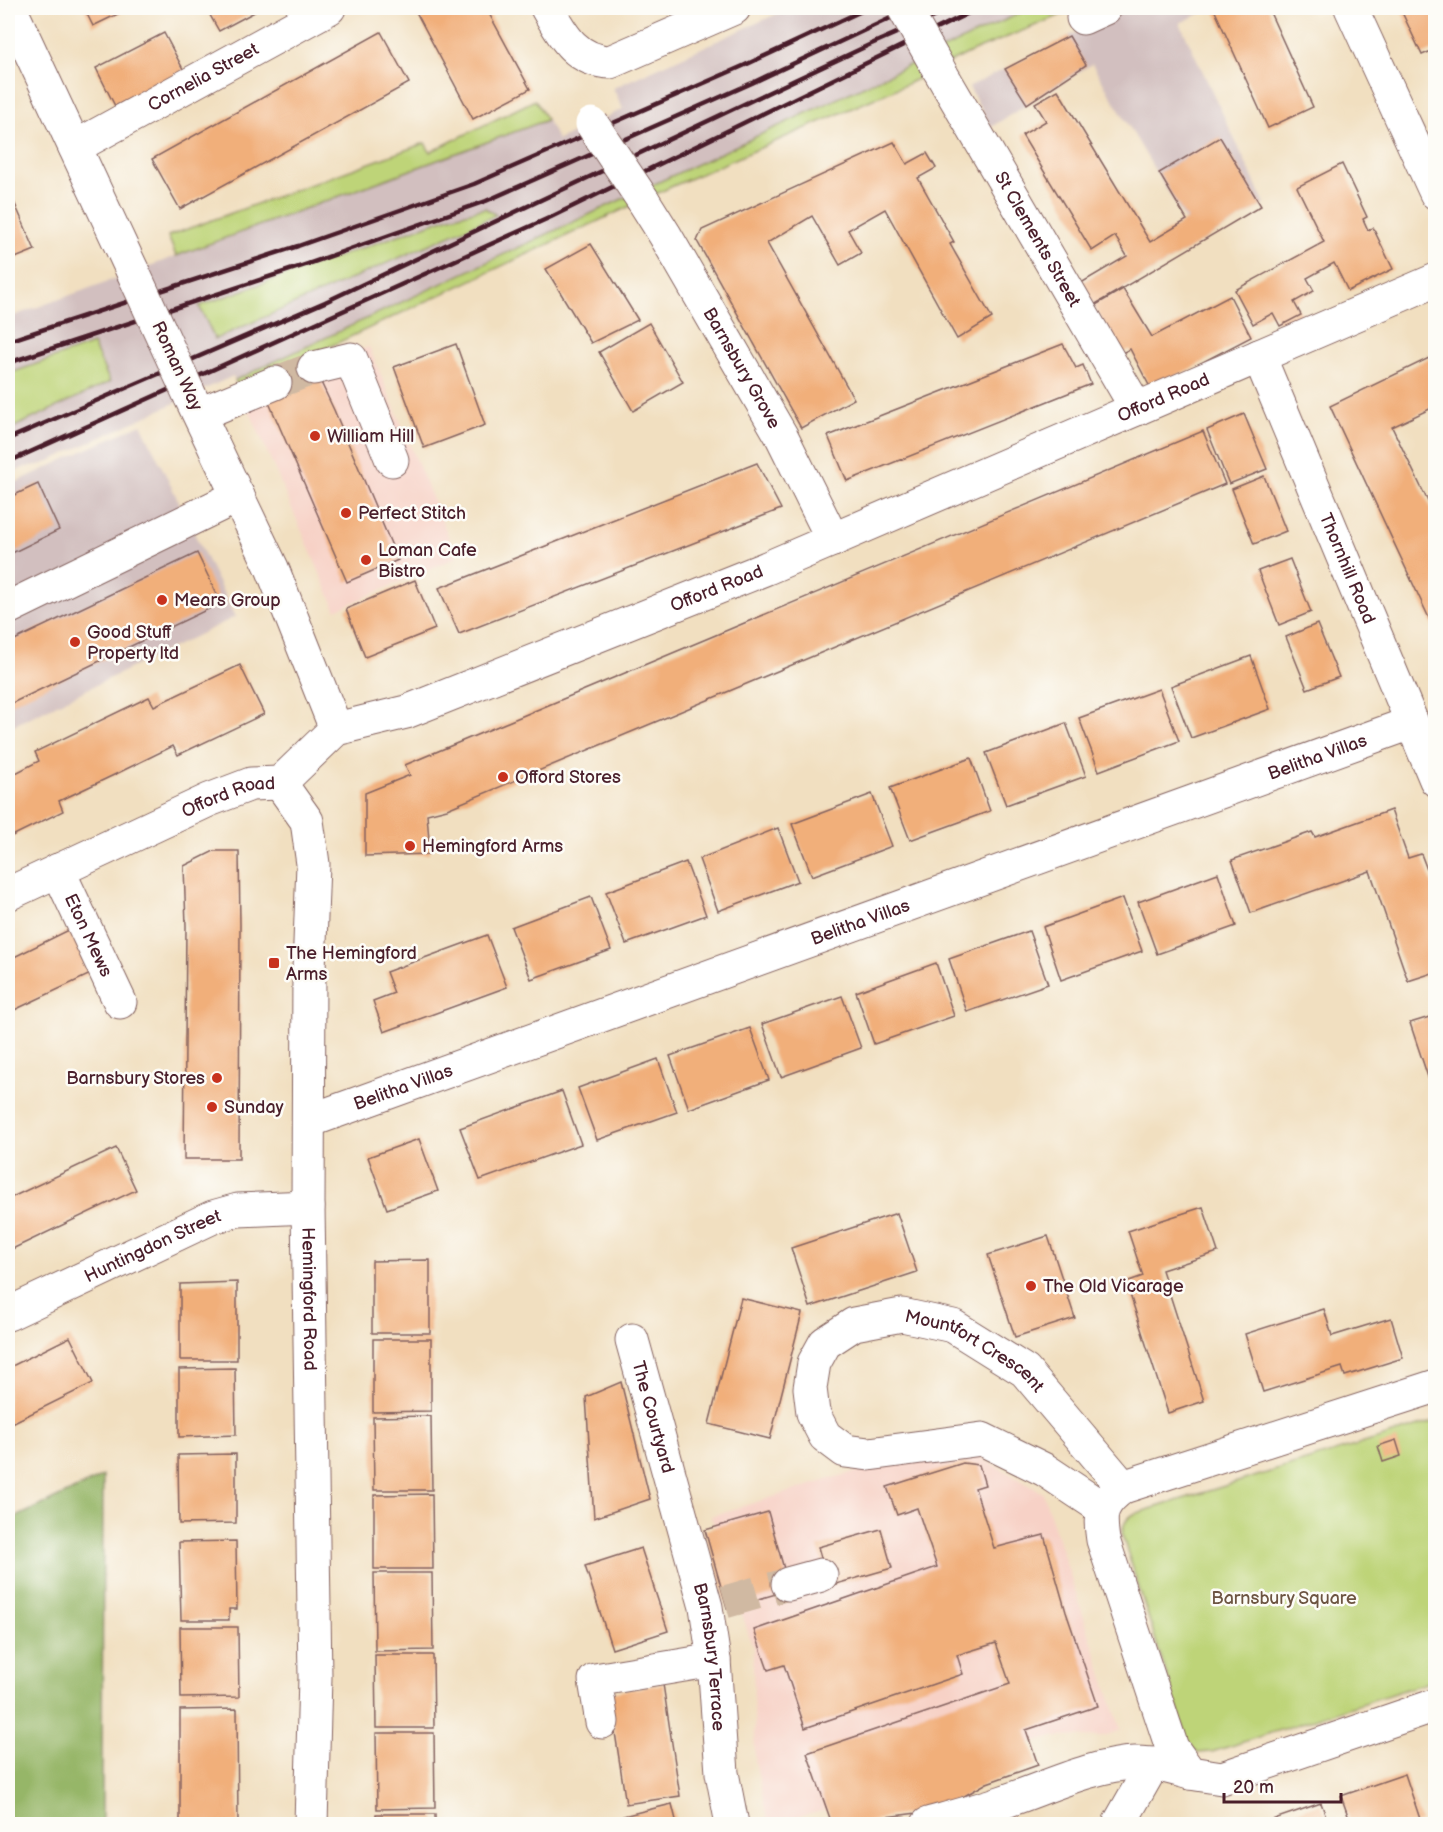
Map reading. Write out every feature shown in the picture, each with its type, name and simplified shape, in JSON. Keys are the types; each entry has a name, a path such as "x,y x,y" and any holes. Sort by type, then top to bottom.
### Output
{"street":[{"name":"Roman Way","path":"10,8 288,606 336,729"},
{"name":"Cornelia Street","path":"75,147 329,8"},
{"path":"547,8 572,47 590,59 610,62 734,8"},
{"name":"St Clements Street","path":"904,8 1137,409"},
{"path":"1351,8 1436,193"},
{"name":"Barnsbury Grove","path":"592,124 666,235 782,437 833,540"},
{"name":"Offord Road","path":"8,894 209,800 251,784 280,783 336,729 406,712 833,540 1436,280"},
{"name":"Thornhill Road","path":"1259,356 1436,780"},
{"path":"314,368 351,359 392,460"},
{"path":"195,405 275,383"},
{"path":"8,608 238,496"},
{"name":"Belitha Villas","path":"309,1121 1411,723"},
{"name":"Hemingford Road","path":"280,783 307,821 313,864 309,969 308,1207 315,1677 311,1824"},
{"name":"Eton Mews","path":"58,870 120,1002"},
{"name":"Huntingdon Street","path":"8,1314 213,1217 238,1210 308,1207"},
{"name":"Mountfort Crescent","path":"902,1315 953,1326 1025,1371 1112,1498 982,1439 869,1454 845,1451 825,1436 813,1413 810,1388 814,1363 825,1343 854,1324 902,1315"},
{"name":"The Courtyard","path":"632,1340 673,1493"},
{"path":"1190,1773 1172,1748 1103,1540 1100,1521 1112,1498 1436,1386"},
{"name":"Barnsbury Terrace","path":"673,1493 716,1605 714,1660 722,1773 732,1824"},
{"path":"788,1584 821,1575"},
{"path":"602,1722 594,1680 714,1660"},
{"path":"928,1824 996,1813 1053,1783 1109,1767 1134,1763 1153,1764 1222,1778 1436,1705"},
{"path":"1119,1824 1153,1764"}],"shaded area":[{"path":"790,8 1078,8 971,52 905,85 673,186 239,389 233,376 43,464 25,467 8,475 8,318 547,120 558,140 623,109 613,88"},
{"path":"1124,8 1212,8 1180,23 1265,204 1090,308 1077,285 1185,221 1092,64 991,127 969,87"},
{"path":"369,347 457,557 336,610 239,387"},
{"path":"141,424 235,617 8,728 8,486"},
{"path":"971,1452 1043,1493 1121,1730 1107,1736 1051,1737 1005,1750 877,1798 768,1824 755,1760 753,1648 711,1516 915,1453"}],"green space":[{"path":"1031,8 1078,8 971,52 905,85 673,186 239,389 235,380"},
{"path":"535,100 547,120 176,256 168,236 425,143 430,152"},
{"path":"485,208 496,215 215,339 199,306 447,218"},
{"path":"93,344 110,382 8,430 8,374"},
{"name":"Barnsbury Square","path":"1435,1421 1435,1680 1212,1752 1197,1753 1189,1744 1122,1535 1127,1520 1134,1514"},
{"path":"103,1476 102,1824 8,1824 8,1521"}],"building":[{"path":"84,8 130,8 93,26"},
{"path":"206,8 262,8 219,31"},
{"path":"414,8 486,8 530,89 473,119"},
{"path":"1268,8 1313,107 1268,128 1214,9"},
{"path":"1400,8 1436,8 1436,49 1422,55"},
{"path":"381,32 409,83 180,209 152,159"},
{"path":"164,33 184,71 115,106 96,68"},
{"path":"1069,36 1086,65 1027,104 1005,69"},
{"path":"1058,90 1150,242 1187,220 1159,173 1220,137 1261,206 1094,305 1081,283 1127,256 1115,236 1092,251 1022,135 1046,121 1035,103"},
{"path":"894,142 907,164 927,153 936,168 918,178 954,242 950,244 992,318 957,339 885,209 848,230 861,253 840,265 812,216 767,243 854,399 801,428 697,241 702,230"},
{"path":"1342,164 1367,217 1363,219 1368,230 1373,228 1393,269 1348,291 1334,263 1307,278 1314,291 1294,302 1301,315 1280,326 1273,313 1253,324 1235,290 1324,242 1297,187"},
{"path":"8,188 35,250 8,261"},
{"path":"591,244 638,320 591,343 546,269"},
{"path":"1123,289 1152,337 1230,296 1251,337 1151,389 1130,349 1122,353 1094,306"},
{"path":"649,323 683,382 633,411 599,352"},
{"path":"456,344 485,425 424,448 394,367"},
{"path":"1063,344 1076,368 1083,365 1091,384 847,481 828,436"},
{"path":"1429,358 1436,374 1436,406 1392,427 1436,518 1436,633 1330,406"},
{"path":"311,361 398,560 347,582 267,398 271,376"},
{"path":"1244,414 1267,469 1229,484 1207,430"},
{"path":"1203,431 1225,484 447,809 427,814 430,854 365,856 365,793 410,775 405,765"},
{"path":"757,463 781,509 459,634 439,588"},
{"path":"1264,476 1286,531 1254,544 1232,489"},
{"path":"38,484 59,530 8,555 8,498"},
{"path":"197,553 221,603 8,705 8,643"},
{"path":"1290,559 1311,612 1279,625 1258,571"},
{"path":"415,580 435,629 365,657 346,609"},
{"path":"1317,624 1339,677 1307,689 1286,637"},
{"path":"1251,656 1270,709 1191,738 1171,686"},
{"path":"240,665 264,714 178,755 173,746 59,801 63,811 8,838 8,777 39,761 35,752 149,697 154,706"},
{"path":"1159,689 1179,741 1099,771 1079,718"},
{"path":"1066,723 1086,776 1006,805 986,753"},
{"path":"971,758 990,811 910,840 890,788"},
{"path":"872,794 892,846 812,876 792,824"},
{"path":"1391,810 1408,858 1421,854 1436,893 1436,972 1408,981 1370,871 1251,913 1232,860 1312,832 1315,837"},
{"path":"778,828 798,881 718,911 699,859"},
{"path":"214,851 239,851 239,1159 184,1159 186,926 184,866"},
{"path":"686,862 706,915 626,944 606,892"},
{"path":"1218,873 1236,926 1157,954 1138,902"},
{"path":"591,897 611,950 531,979 511,927"},
{"path":"1123,898 1142,951 1061,980 1043,927"},
{"path":"75,927 97,971 8,1013 8,960"},
{"path":"1029,931 1048,984 967,1012 949,959"},
{"path":"487,935 507,987 384,1032 373,1001 394,993 386,972"},
{"path":"936,963 954,1016 874,1044 856,992"},
{"path":"842,996 861,1048 781,1077 762,1024"},
{"path":"1436,1015 1436,1088 1432,1089 1410,1023"},
{"path":"750,1028 769,1080 689,1109 670,1056"},
{"path":"658,1059 677,1112 597,1140 578,1088"},
{"path":"562,1091 581,1144 480,1180 460,1128"},
{"path":"419,1139 438,1191 387,1209 368,1157"},
{"path":"116,1148 136,1190 8,1251 8,1199"},
{"path":"1203,1207 1218,1252 1162,1270 1204,1401 1168,1413 1126,1282 1143,1276 1128,1231"},
{"path":"897,1213 917,1272 810,1307 791,1248"},
{"name":"The Old Vicarage","path":"1048,1236 1075,1318 1015,1337 988,1255"},
{"path":"430,1260 430,1333 372,1333 372,1261"},
{"path":"237,1282 237,1360 180,1360 180,1284"},
{"path":"741,1298 802,1313 770,1439 709,1424"},
{"path":"1324,1309 1332,1336 1391,1318 1403,1358 1345,1376 1342,1367 1263,1392 1245,1334"},
{"path":"70,1337 93,1383 8,1425 8,1368"},
{"path":"373,1339 431,1339 431,1411 373,1412"},
{"path":"235,1368 236,1435 179,1437 179,1369"},
{"path":"621,1382 650,1499 594,1518 586,1397"},
{"path":"431,1416 432,1490 374,1490 373,1417"},
{"path":"1396,1440 1401,1456 1383,1462 1378,1446"},
{"path":"236,1454 236,1523 179,1524 178,1455"},
{"path":"963,1463 979,1465 985,1485 975,1488 994,1548 1044,1535 1066,1612 1098,1706 1026,1730 1038,1765 987,1783 940,1810 886,1817 864,1824 832,1824 807,1753 1010,1684 996,1643 957,1655 963,1674 805,1728 784,1665 768,1670 754,1630 937,1567 917,1508 897,1515 887,1487"},
{"path":"432,1494 433,1569 374,1569 374,1495"},
{"path":"768,1512 790,1590 727,1608 705,1530"},
{"path":"881,1529 892,1568 829,1586 818,1547"},
{"path":"236,1541 237,1609 229,1609 229,1620 181,1620 179,1542"},
{"path":"641,1548 668,1631 612,1649 585,1566"},
{"path":"374,1573 432,1573 433,1650 375,1651"},
{"path":"180,1627 238,1627 239,1697 181,1698"},
{"path":"375,1655 433,1655 434,1728 376,1728"},
{"path":"663,1684 680,1796 626,1804 609,1693"},
{"path":"237,1709 238,1824 180,1824 180,1710"},
{"path":"376,1733 434,1733 435,1808 377,1809"},
{"path":"1405,1774 1421,1822 1351,1824 1341,1796"},
{"path":"1321,1803 1329,1824 1260,1824"},
{"path":"672,1804 677,1824 625,1824 623,1816"},
{"path":"376,1814 435,1814 435,1824 376,1824"}],"tunnel":[{"path":"275,383 314,368"},
{"path":"725,1602 788,1584"}],"railway":[{"path":"8,341 298,246 474,184 743,66 868,8"},
{"path":"8,363 308,264 486,201 752,83 912,8"},
{"path":"8,439 325,302 869,45 954,8"},
{"path":"8,462 551,217 979,8"}],"place":[{"name":"William Hill","path":"315,436"},
{"name":"Perfect Stitch","path":"346,513"},
{"name":"Loman Cafe Bistro","path":"366,560"},
{"name":"Mears Group","path":"162,600"},
{"name":"Good Stuff Property ltd","path":"75,642"},
{"name":"Offord Stores","path":"503,777"},
{"name":"Hemingford Arms","path":"410,846"},
{"name":"The Hemingford Arms","path":"274,963"},
{"name":"Barnsbury Stores","path":"217,1078"},
{"name":"Sunday","path":"212,1107"},
{"name":"The Old Vicarage","path":"1031,1286"}]}
